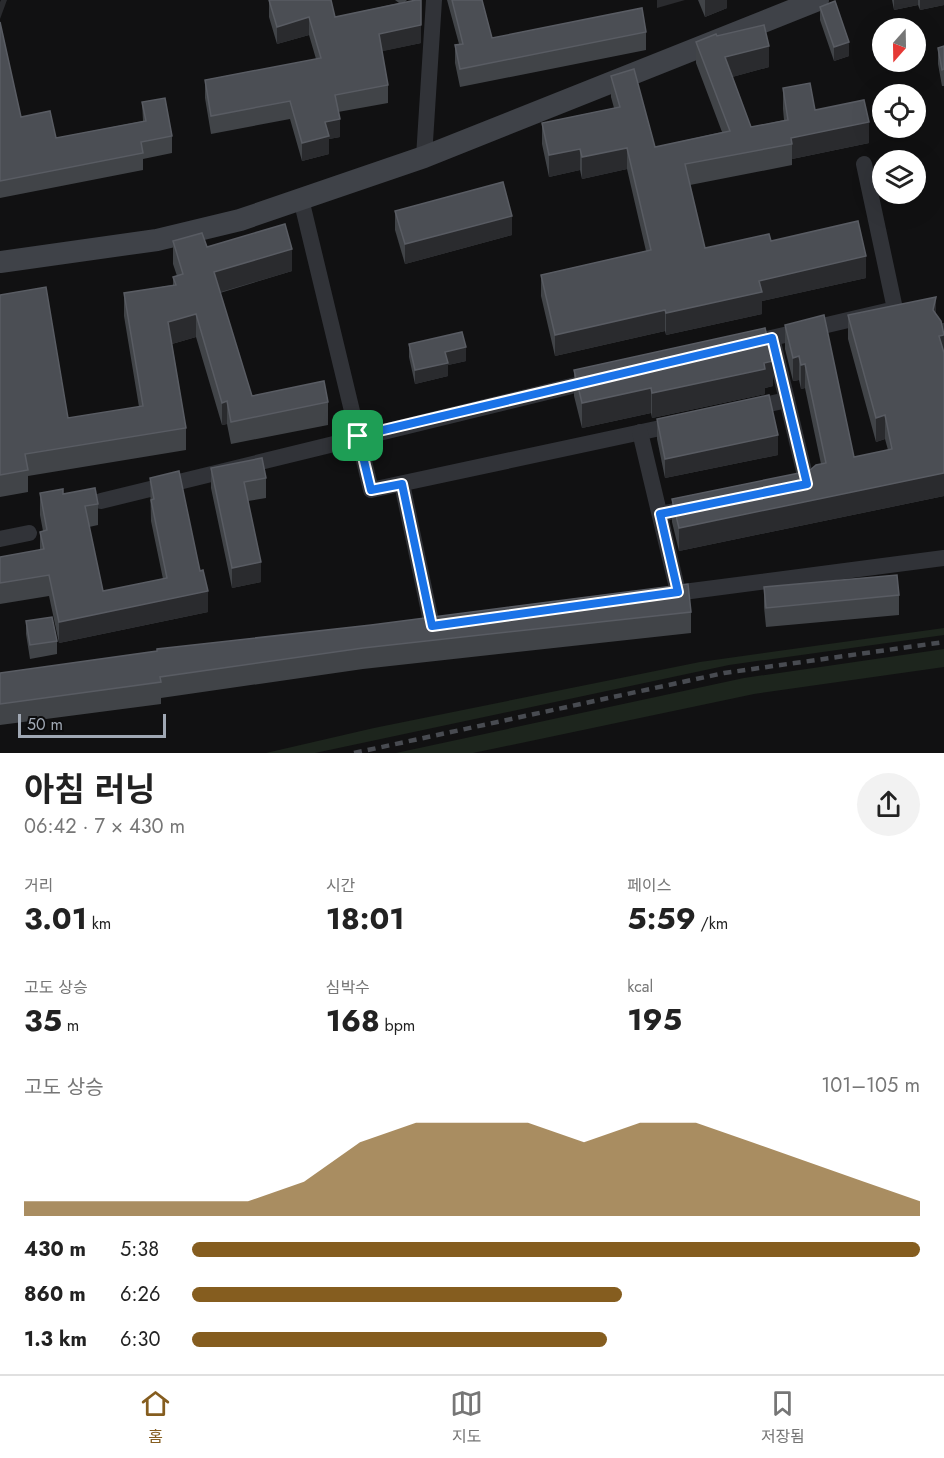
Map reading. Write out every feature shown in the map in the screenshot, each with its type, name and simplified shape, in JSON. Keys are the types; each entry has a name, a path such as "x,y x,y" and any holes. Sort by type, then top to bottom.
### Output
{"main road":[{"path":"0,262 157,240 240,220 424,158 818,0"}],"street":[{"path":"424,158 434,0"},
{"path":"726,349 895,309 864,164"},
{"path":"301,200 371,490 697,420"},
{"path":"772,338 807,484 785,488"},
{"path":"101,501 358,436 611,376"},
{"path":"731,412 787,400"},
{"path":"640,432 678,592"},
{"path":"402,484 438,625 411,629"},
{"path":"660,514 706,505"},
{"path":"0,539 29,533"},
{"path":"655,597 678,592 944,558"}],"shaded area":[{"path":"944,628 944,635 729,665 315,753 266,753 374,728 700,662"},
{"path":"944,649 944,667 754,694 473,753 396,753 744,678"}],"building":[{"path":"269,0 331,0 335,17 421,0 421,25 379,34 388,85 335,95 340,119 325,122 329,136 302,143 290,101 211,116 205,80 321,58 309,17 277,27"},
{"path":"452,0 482,0 492,38 642,8 646,32 460,69 455,45 463,44"},
{"path":"835,1 849,42 834,47 820,7"},
{"path":"0,22 21,117 50,111 56,138 146,121 142,102 165,98 172,136 141,142 143,153 0,181"},
{"path":"764,25 769,46 725,57 751,127 788,120 783,88 810,83 815,110 864,100 869,122 791,138 792,144 685,164 705,248 769,234 771,241 858,221 866,256 759,281 762,292 666,313 665,310 555,335 541,275 651,250 627,148 582,157 580,149 549,155 542,123 620,107 611,76 634,69 655,147 730,131 696,42 716,34 717,36"},
{"path":"944,46 944,69 942,70 938,48"},
{"path":"503,182 512,216 405,244 395,211"},
{"path":"285,224 292,249 214,272 252,396 324,381 328,402 231,422 227,401 222,403 196,314 168,322 186,428 25,454 28,470 0,475 0,295 46,287 68,418 143,406 124,293 176,285 173,277 183,274 173,241 202,233 207,247"},
{"path":"936,297 933,310 941,321 944,335 939,336 944,353 944,473 679,528 672,499 809,471 816,465 826,463 805,364 801,365 799,356 793,358 785,325 824,315 854,457 892,449 885,415 876,418 848,315"},
{"path":"765,328 773,361 764,363 765,369 652,393 651,388 582,403 574,370"},
{"path":"462,332 466,347 445,352 448,363 415,370 409,344"},
{"path":"769,395 778,435 665,459 657,419"},
{"path":"262,458 266,478 244,482 261,562 232,568 211,468"},
{"path":"179,471 200,571 203,570 208,591 59,622 49,575 0,583 0,557 44,549 40,532 47,530 40,493 63,489 63,494 95,488 98,504 85,506 103,591 167,578 151,500 154,499 150,478"},
{"path":"897,575 899,595 766,608 764,587"},
{"path":"688,584 691,612 363,648 160,677 161,682 0,704 0,673 157,651 157,649 371,625"},
{"path":"52,617 57,641 30,645 26,621"}],"railway":[{"path":"354,753 724,673 944,642"}],"route":[{"path":"772,338 807,484 660,514 678,592 655,597 432,626 402,484 371,490 358,436 772,338"}]}
